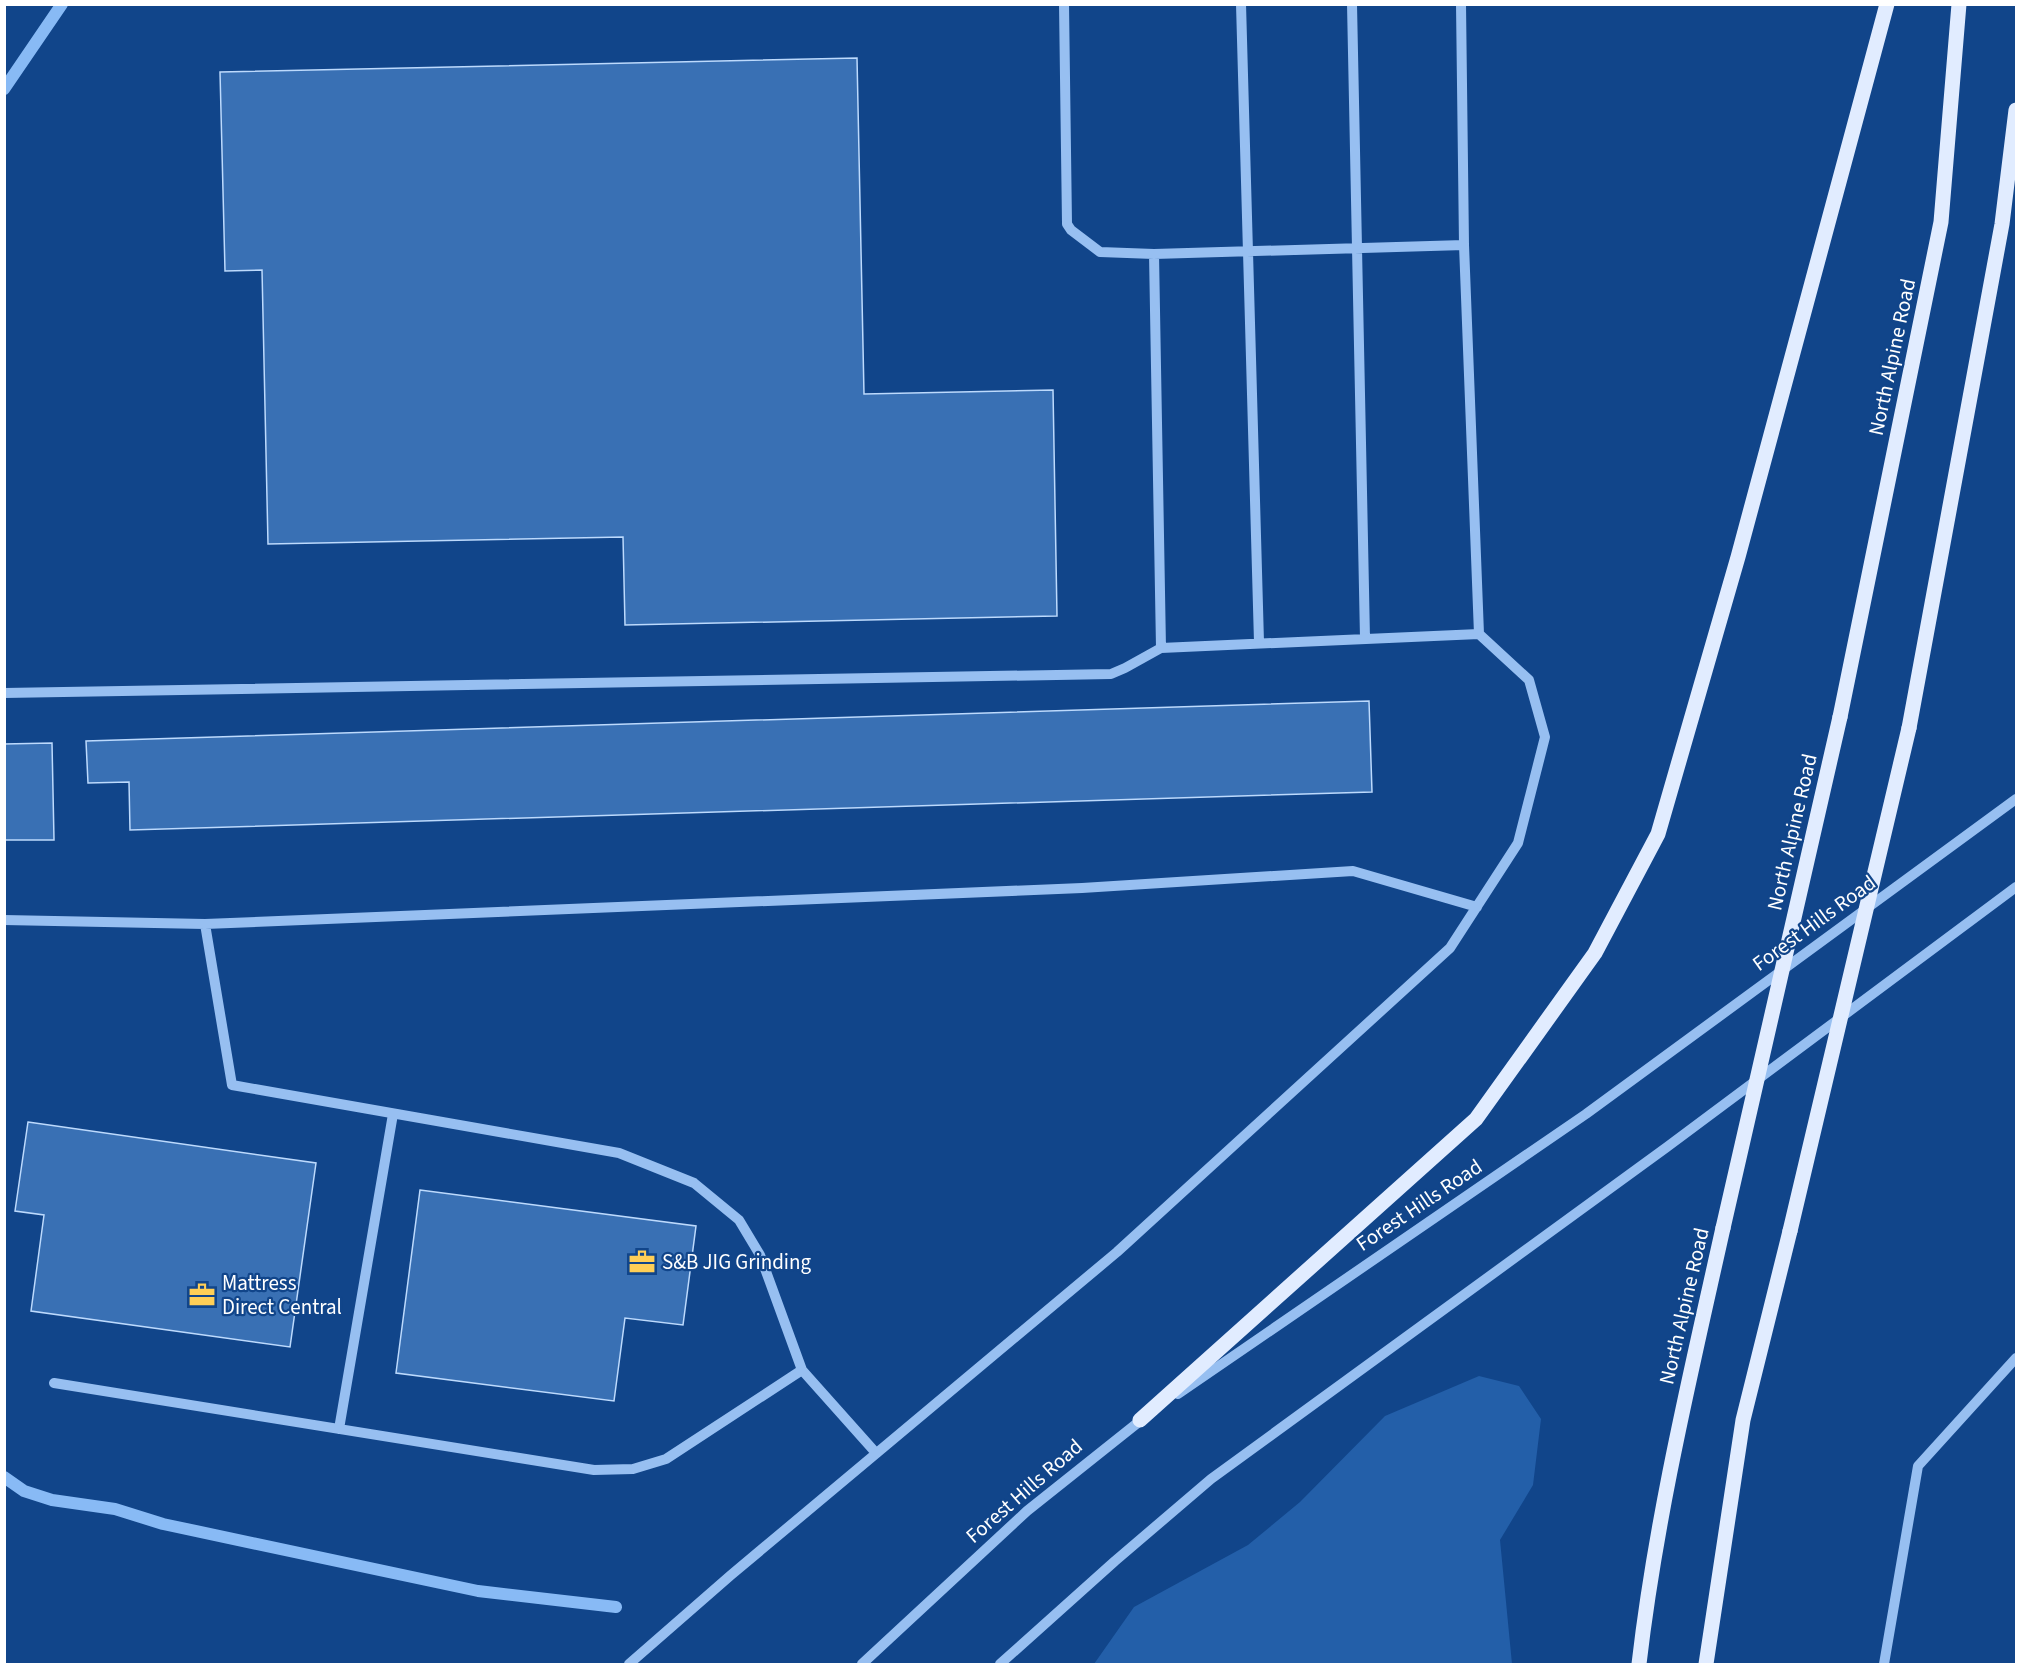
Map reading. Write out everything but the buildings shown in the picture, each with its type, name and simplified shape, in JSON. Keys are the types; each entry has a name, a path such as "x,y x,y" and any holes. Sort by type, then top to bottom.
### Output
{"main road":[{"path":"1140,1420 1476,1119 1595,953 1658,834 1738,558 1887,4"},
{"name":"North Alpine Road","path":"1639,1665 1647,1598 1679,1428 1840,717 1941,222 1959,4"},
{"path":"1706,1665 1743,1420 1910,728 2002,224 2016,110"}],"street":[{"path":"1064,4 1067,224 1071,230 1100,252 1154,254 1464,245"},
{"path":"1240,4 1259,642"},
{"path":"1352,4 1365,638"},
{"path":"1461,4 1464,245 1479,634"},
{"path":"1154,254 1161,648"},
{"path":"4,693 1111,674 1161,648 1479,634 1529,680 1545,737 1518,843 1450,948 1117,1252 731,1575 629,1665"},
{"name":"Forest Hills Road","path":"862,1665 1027,1511 1140,1420 1586,1114 2016,799"},
{"path":"4,920 206,924 1082,888 1353,871 1477,907"},
{"path":"1000,1665 1115,1561 1211,1479 1657,1154 2016,887"},
{"path":"206,924 232,1085 619,1154 694,1183 739,1220 760,1255 802,1370 876,1453"},
{"path":"339,1429 393,1114"},
{"path":"1884,1665 1918,1466 2016,1358"},
{"path":"54,1383 594,1470 633,1469 666,1459 802,1370"}],"shaded area":[{"path":"1479,1376 1519,1386 1541,1419 1533,1485 1500,1540 1512,1664 1094,1664 1134,1607 1248,1545 1300,1502 1385,1416"}],"waterway":[{"path":"4,89 62,4"},
{"path":"4,1477 24,1491 52,1500 115,1509 163,1524 478,1591 616,1607"}],"place":[{"name":"S&B JIG Grinding","path":"642,1262"},
{"name":"Mattress Direct Central","path":"202,1295"}]}
